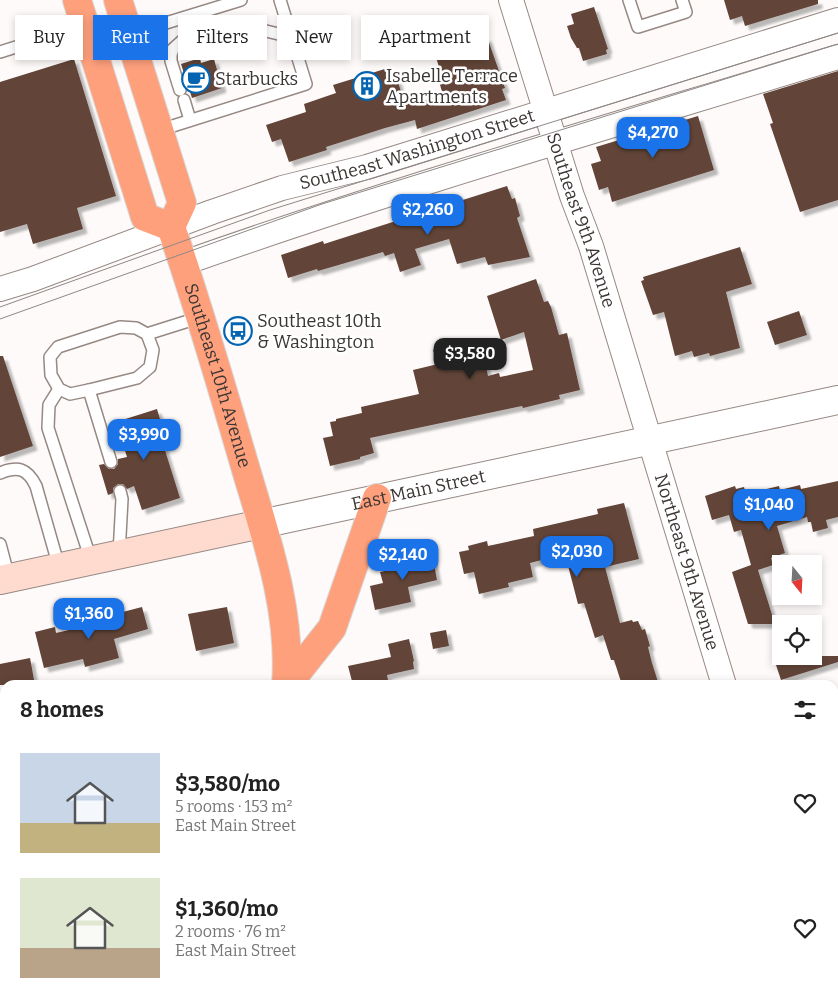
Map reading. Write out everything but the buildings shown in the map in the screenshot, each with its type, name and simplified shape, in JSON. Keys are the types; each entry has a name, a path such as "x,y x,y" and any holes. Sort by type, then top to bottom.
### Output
{"highway":[{"path":"118,0 123,15"},
{"path":"81,12 145,217 171,227 182,203 138,60"},
{"name":"Southeast 10th Avenue","path":"171,227 201,318 261,524 284,615 288,663 286,680"},
{"path":"290,680 332,628 377,498"}],"main road":[{"name":"East Main Street","path":"5,579 261,524"}],"street":[{"name":"Southeast 9th Avenue","path":"511,0 572,196 591,246 649,440"},
{"name":"Southeast Washington Street","path":"0,289 33,279 282,188 367,167 838,20"},
{"name":"Southeast Washington Street","path":"184,263 262,235 838,57"},
{"name":"East Main Street","path":"261,524 838,400"},
{"name":"Northeast 9th Avenue","path":"649,440 722,680"}],"lane":[{"path":"168,22 241,0"},
{"path":"280,0 284,15"},
{"path":"629,0 638,27 686,12 682,0"},
{"path":"0,52 81,12"},
{"path":"190,120 172,61 173,48 182,40 236,32 266,31 277,34"},
{"path":"160,130 306,84 298,60"},
{"path":"147,334 201,318"},
{"path":"120,328 136,328 147,334 153,350 150,367 137,378 70,394 59,389 51,375 50,357 58,347 120,328"},
{"path":"59,389 49,404 48,428 91,560"},
{"path":"89,390 111,462"},
{"path":"0,473 18,469 32,478 36,486 59,567"},
{"path":"120,491 122,499 120,554"},
{"path":"0,544 5,579"}],"tram line":[{"path":"0,307 270,210 838,33"},
{"path":"0,319 322,204 838,44"}],"place":[{"name":"Starbucks","path":"196,79"},
{"name":"Isabelle Terrace Apartments","path":"367,86"},
{"name":"Southeast 10th & Washington","path":"238,331"}]}
